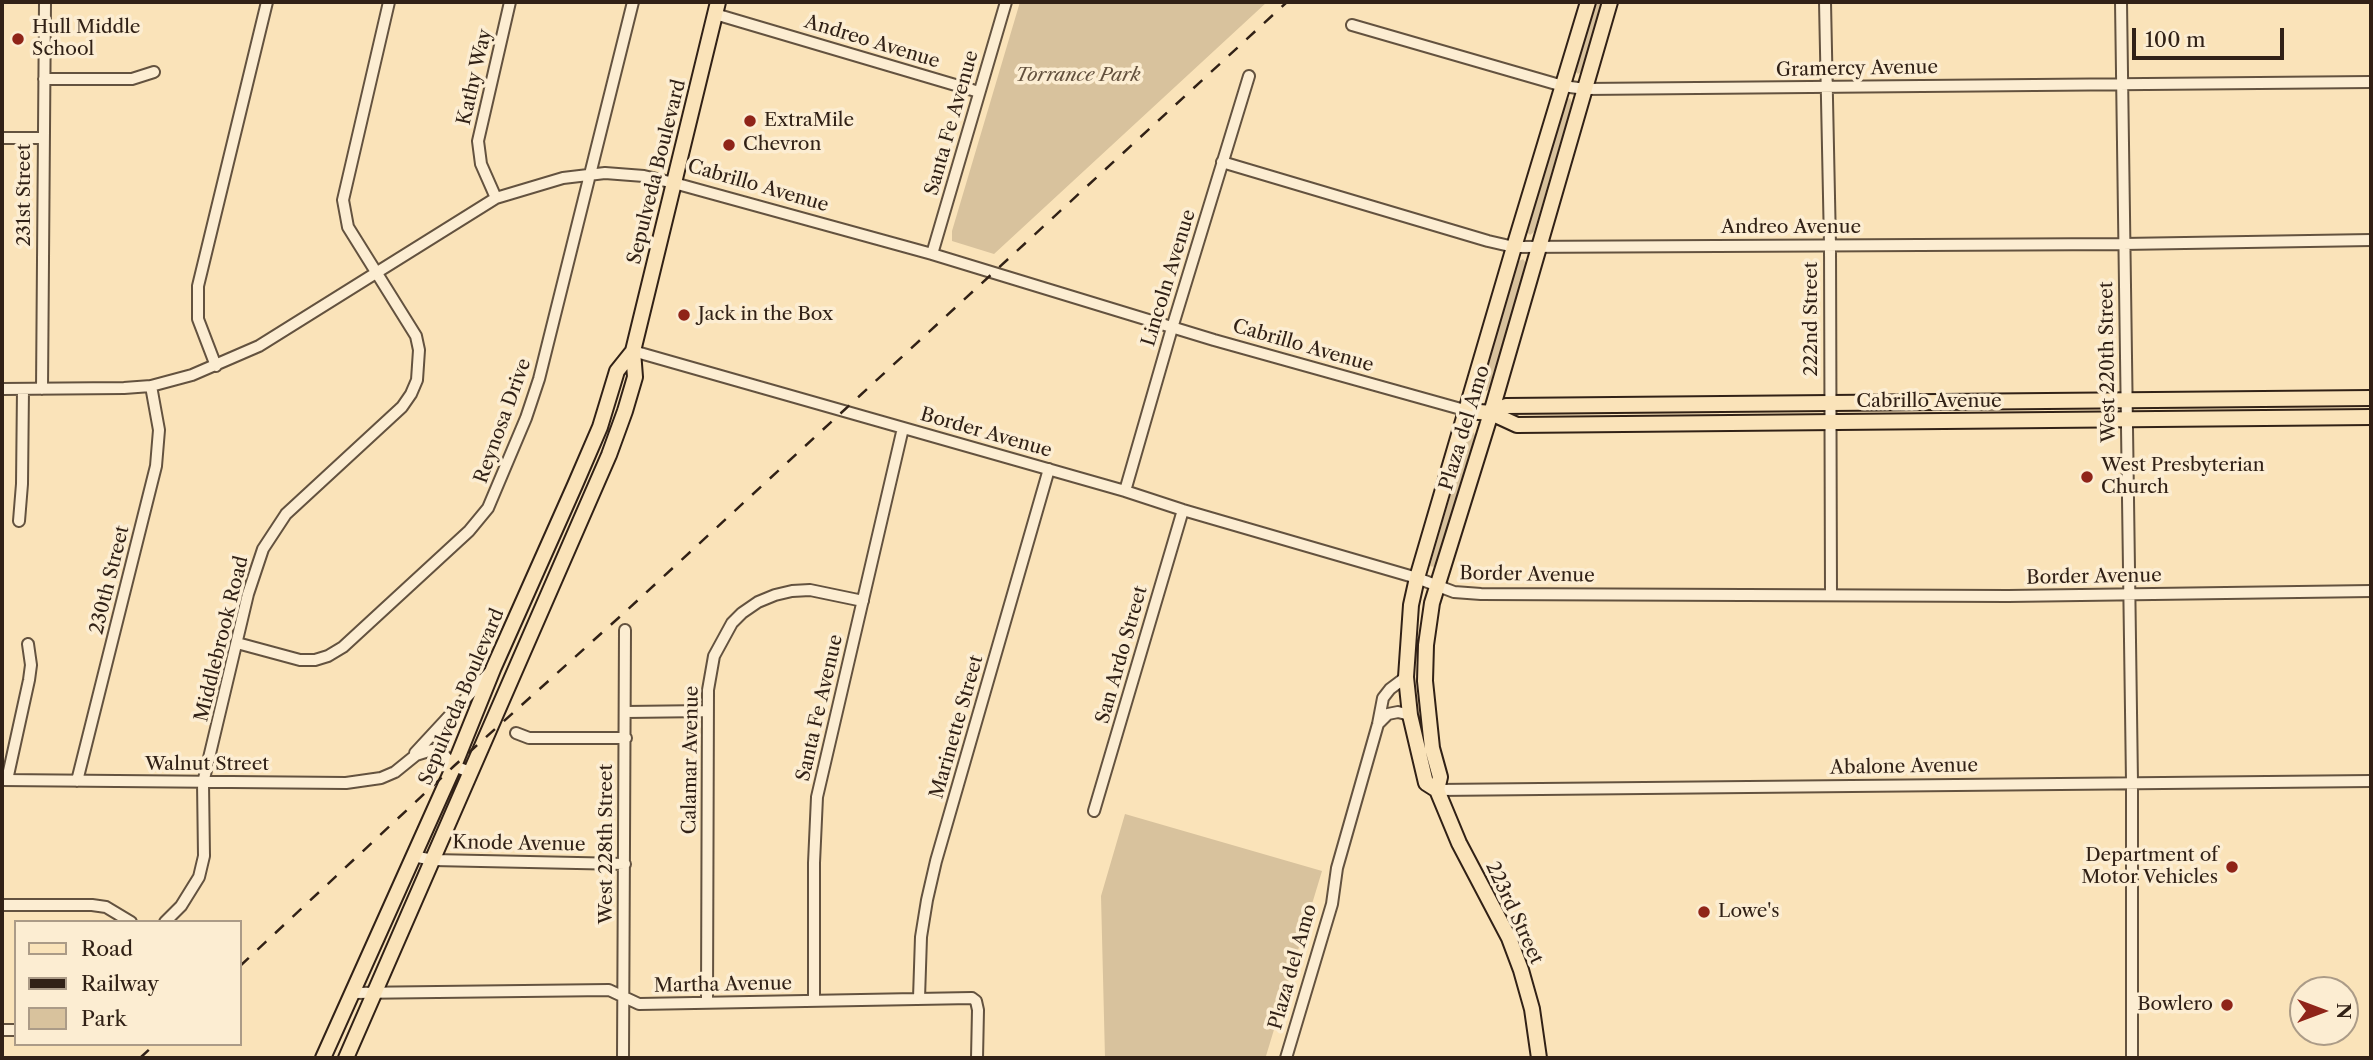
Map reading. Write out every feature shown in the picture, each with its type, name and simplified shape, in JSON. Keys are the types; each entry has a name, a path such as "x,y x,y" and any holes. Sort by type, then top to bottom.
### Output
{"main road":[{"name":"Plaza del Amo","path":"1588,2 1411,605 1406,677 1410,715 1426,783 1437,790 1440,777 1432,748 1425,681 1427,627 1609,2"},
{"name":"Sepulveda Boulevard","path":"346,1058 609,456 625,411 635,377 633,351 716,8"},
{"name":"Sepulveda Boulevard","path":"323,1058 454,766 494,667 600,427 617,371 633,351"},
{"name":"Cabrillo Avenue","path":"1491,413 1506,406 2371,398"},
{"name":"Cabrillo Avenue","path":"1468,411 1491,413 1517,425 2371,417"},
{"path":"561,517 578,525"},
{"name":"223rd Street","path":"1437,790 1459,842 1509,938 1532,1009 1539,1058"}],"street":[{"name":"231st Street","path":"42,389 45,2"},
{"path":"216,366 198,319 198,286 267,2"},
{"name":"Middlebrook Road","path":"167,920 181,906 199,877 204,856 203,783 256,567 275,529 286,514 402,407 417,380 419,350 415,336 348,227 343,200 389,2"},
{"name":"Kathy Way","path":"496,198 481,164 478,141 510,2"},
{"name":"Reynosa Drive","path":"237,643 300,660 315,660 328,656 343,647 480,520 495,493 539,379 633,2"},
{"name":"Santa Fe Avenue","path":"932,254 1006,2"},
{"name":"222nd Street","path":"1825,2 1830,245 1831,594"},
{"name":"West 220th Street","path":"2121,2 2132,782 2132,1058"},
{"name":"Andreo Avenue","path":"716,8 979,92"},
{"name":"Gramercy Avenue","path":"1352,25 1563,86 1585,89 2371,82"},
{"path":"44,79 132,79 154,72"},
{"name":"Lincoln Avenue","path":"1125,491 1249,76"},
{"path":"2,138 43,138"},
{"name":"Andreo Avenue","path":"1222,162 1514,247 2371,240"},
{"name":"Cabrillo Avenue","path":"2,389 151,386 216,366 259,346 496,198 562,178 620,173 674,183 932,254 1172,328 1468,411"},
{"name":"Border Avenue","path":"633,351 1125,491 1417,578 1454,592 2129,594 2371,591"},
{"name":"230th Street","path":"77,781 156,466 159,430 151,386"},
{"path":"19,521 23,389"},
{"name":"Santa Fe Avenue","path":"814,1001 814,850 817,797 903,428"},
{"name":"Marinette Street","path":"919,998 922,937 936,861 1049,469"},
{"name":"San Ardo Street","path":"1094,811 1182,510"},
{"name":"Calamar Avenue","path":"708,1002 708,711 709,674 714,656 732,623 758,602 792,590 810,590 863,601"},
{"name":"West 228th Street","path":"623,1058 625,630"},
{"path":"4,780 29,680 31,665 28,644"},
{"name":"Walnut Street","path":"407,762 494,667"},
{"name":"Plaza del Amo","path":"1286,1058 1332,904 1337,868 1383,698 1406,677"},
{"path":"626,712 708,711"},
{"path":"1378,724 1388,714 1398,712 1410,715"},
{"path":"516,733 529,738 626,738"},
{"name":"Walnut Street","path":"4,780 366,782 395,772 416,755 432,750 441,752 454,766 470,772"},
{"name":"Abalone Avenue","path":"1437,790 2371,781"},
{"name":"Knode Avenue","path":"413,856 433,860 625,864"},
{"path":"2,905 92,905 106,907 128,920"},
{"name":"Martha Avenue","path":"352,993 609,990 639,1004 972,998 976,1001 978,1010 977,1058"}],"green space":[{"name":"Torrance Park","path":"1020,2 1267,2 994,254 952,241 952,231"},
{"path":"1594,2 1602,2 1581,72 1578,74 1574,70"},
{"path":"1570,98 1572,103 1534,232 1530,235 1526,231 1564,102"},
{"path":"1523,259 1526,263 1490,386 1487,391 1482,391 1517,262"},
{"path":"1469,431 1475,436 1438,563 1434,567 1430,566"},
{"path":"1125,814 1322,871 1266,1056 1105,1058 1101,896"}],"railway":[{"path":"242,964 454,766 1287,2"},
{"path":"140,1058 153,1046"}],"place":[{"name":"Hull Middle School","path":"18,39"},
{"name":"ExtraMile","path":"750,121"},
{"name":"Chevron","path":"729,145"},
{"name":"Jack in the Box","path":"684,315"},
{"name":"West Presbyterian Church","path":"2087,477"},
{"name":"Department of Motor Vehicles","path":"2232,867"},
{"name":"Lowe's","path":"1704,912"},
{"name":"Bowlero","path":"2227,1005"}]}
